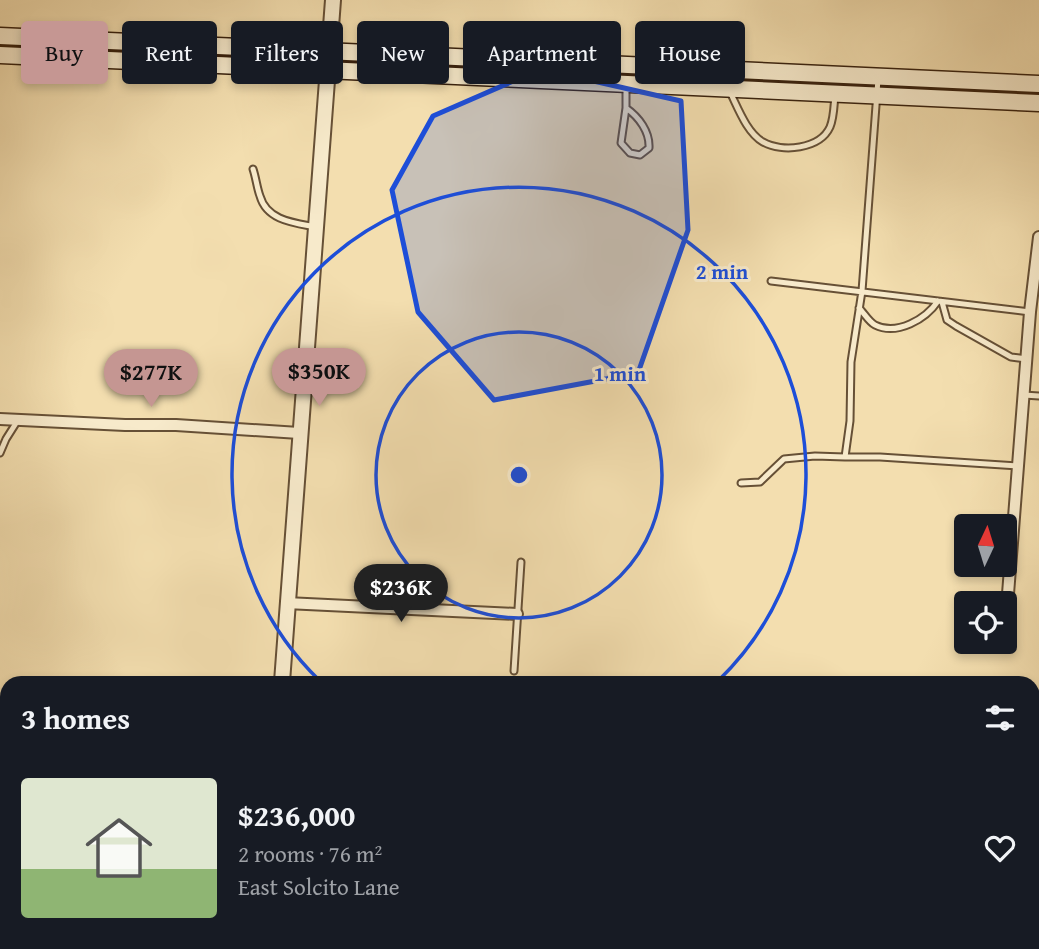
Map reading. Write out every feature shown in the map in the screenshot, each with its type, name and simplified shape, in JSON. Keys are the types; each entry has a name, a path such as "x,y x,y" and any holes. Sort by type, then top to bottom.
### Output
{"main road":[{"path":"0,36 21,37"},
{"path":"108,41 231,47"},
{"path":"343,52 1039,84"},
{"path":"0,55 21,56"},
{"path":"108,60 231,66"},
{"path":"628,85 632,65"},
{"path":"343,72 1039,103"}],"street":[{"path":"331,21 333,0"},
{"path":"282,676 327,84"},
{"path":"1008,591 1030,312 1039,237"},
{"path":"0,419 176,425 299,433"},
{"path":"286,603 517,614"}],"lane":[{"path":"845,457 850,421 851,362 862,291 878,76"},
{"path":"626,108 637,117 649,137 649,148 640,155 630,153 621,142 628,85"},
{"path":"728,90 756,135 762,141 784,148 815,143 830,127 835,94"},
{"path":"253,169 259,195 268,209 290,223 316,227"},
{"path":"771,281 1030,312"},
{"path":"859,308 873,324 890,328 912,323 932,312 940,301"},
{"path":"940,301 947,320 1011,357 1027,359"},
{"path":"1024,395 1039,396"},
{"path":"0,453 18,420"},
{"path":"741,484 760,482 784,459 815,456 880,457 1018,466"},
{"path":"514,671 521,562"}],"highlighted area":[{"path":"541,69 681,101 688,230 638,373 494,400 418,312 392,190 433,116"}]}
